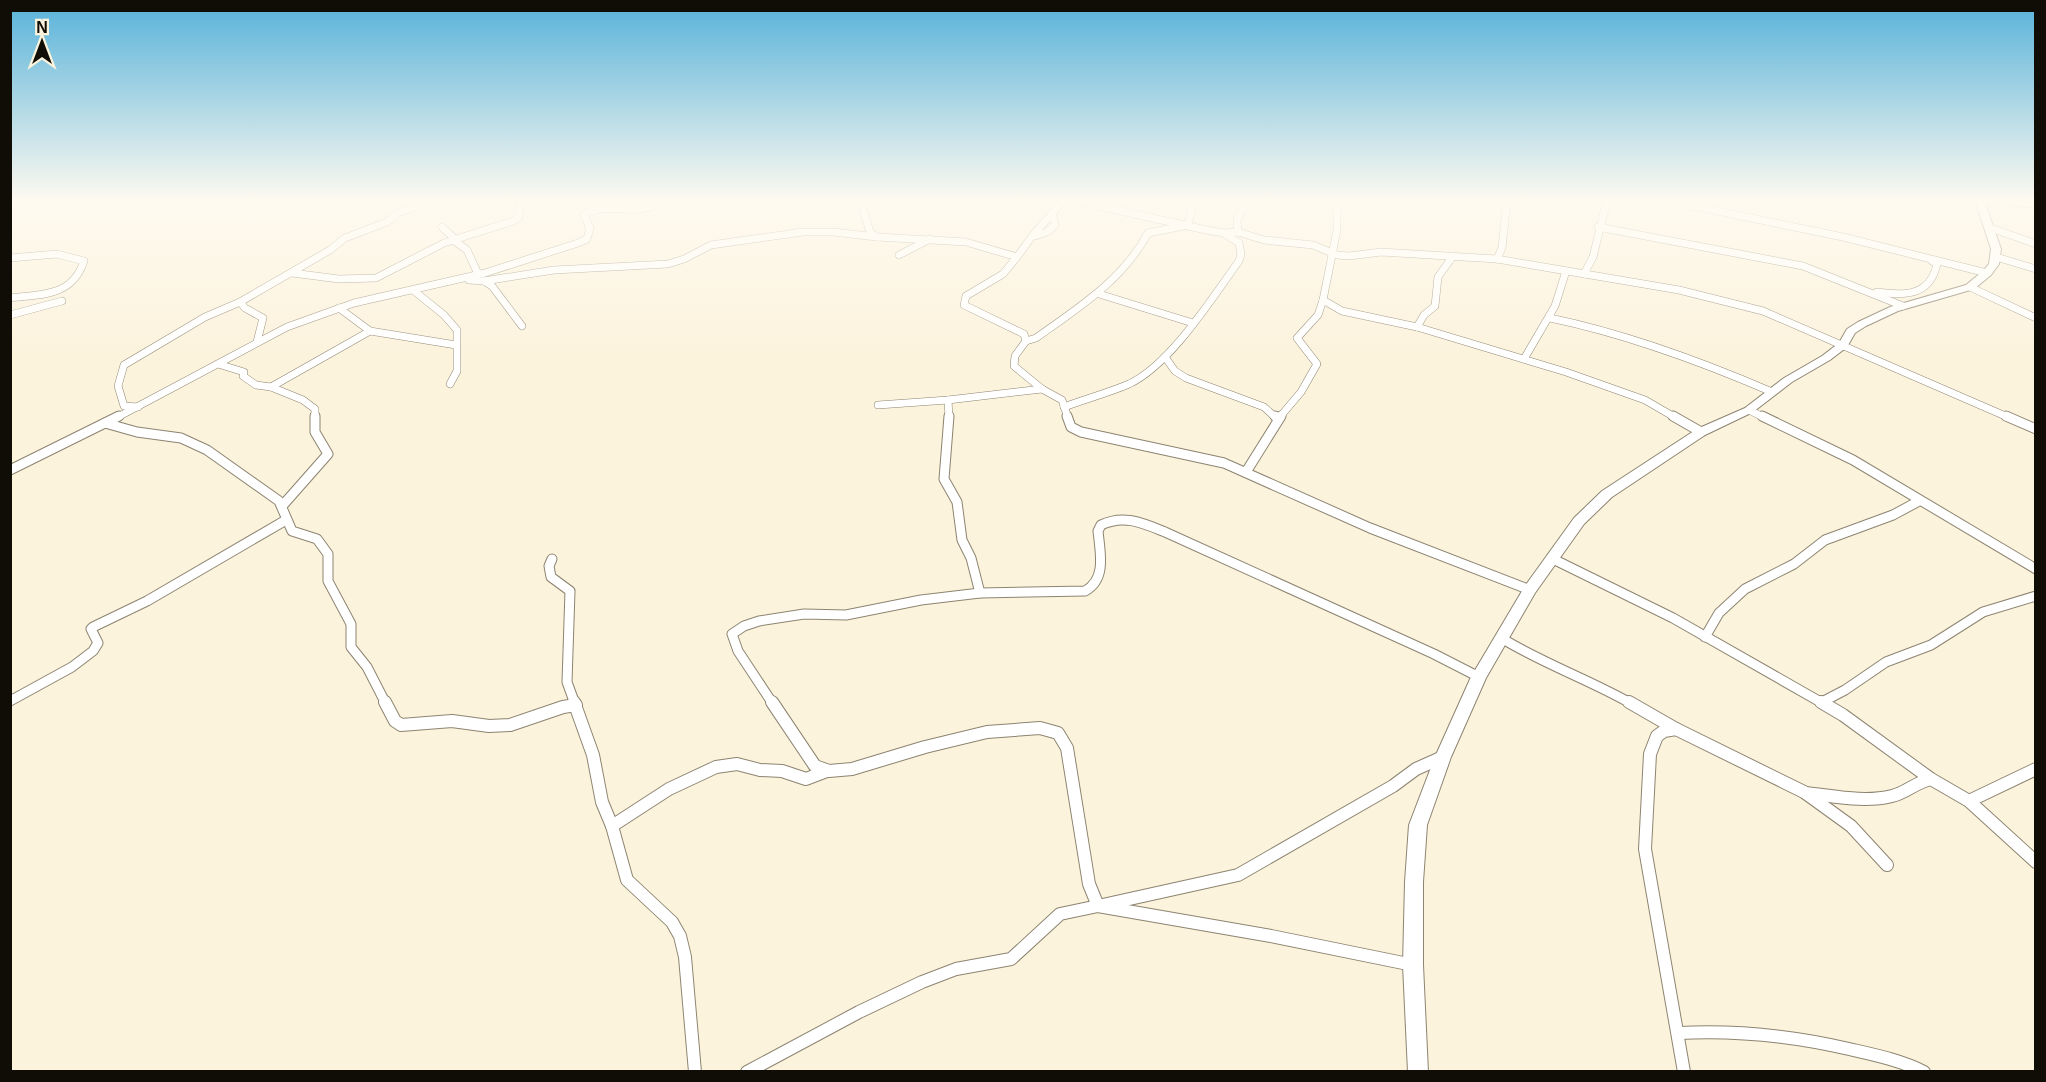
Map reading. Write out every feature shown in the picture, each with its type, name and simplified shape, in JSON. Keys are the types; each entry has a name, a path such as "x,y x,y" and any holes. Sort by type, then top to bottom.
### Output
{"main road":[{"path":"1418,1071 1413,964 1414,882 1418,825 1443,757 1479,677 1551,558 1579,521 1607,494 1701,432 1749,410 1843,345 1851,331 1862,324 1903,306 1970,287 1987,273 1996,257 1996,250"}],"street":[{"path":"138,407 124,406 120,400 119,382 124,364 205,317 240,302 329,250"},
{"path":"290,272 339,279 369,279 382,275 430,250"},
{"path":"467,250 478,274"},
{"path":"10,470 138,407 287,327 339,308 458,280 551,250"},
{"path":"458,280 484,281 554,270 668,264 700,250"},
{"path":"899,255 908,250"},
{"path":"1001,250 1017,257"},
{"path":"1021,250 1017,261 1009,269 966,296 964,300 968,308 1020,330 1026,341"},
{"path":"1137,250 1100,294 1036,338 1026,341 1015,356 1014,366 1042,389 1062,400 1071,427 1081,432 1200,456 1246,472 1272,486 1370,528 1530,590"},
{"path":"1064,406 1131,383 1165,357 1239,261 1240,250"},
{"path":"1326,250 1344,256 1381,252 1497,259 1679,290 1743,305 1843,345 2036,429"},
{"path":"1497,259 1501,250"},
{"path":"1584,274 1594,250"},
{"path":"1724,250 1796,264 1903,306"},
{"path":"1895,250 1987,273"},
{"path":"1246,472 1278,419 1301,392 1317,364 1316,358 1300,345 1297,338 1320,310 1332,253"},
{"path":"10,258 69,254 84,261 77,279 65,288 10,298"},
{"path":"1417,327 1424,315 1435,306 1438,277 1453,256"},
{"path":"1996,257 2036,269"},
{"path":"1866,290 1905,294 1919,291 1928,285 1937,268 1937,264 1932,260"},
{"path":"1524,359 1550,318 1560,297 1566,271"},
{"path":"484,281 492,286 522,326"},
{"path":"1970,287 2036,318"},
{"path":"412,290 440,311 457,330 457,371 450,384"},
{"path":"1100,294 1193,323"},
{"path":"1323,300 1342,311"},
{"path":"10,315 62,301"},
{"path":"240,302 245,308 263,318 257,342"},
{"path":"339,308 370,331 456,345"},
{"path":"1320,310 1342,311 1417,327 1524,359 1637,397 1701,432"},
{"path":"1550,318 1589,326 1687,356 1772,392"},
{"path":"271,387 370,331"},
{"path":"1165,357 1175,371 1186,378 1264,407 1278,419"},
{"path":"218,364 240,370 244,372 243,376 246,380 257,386 271,387 303,400 315,409 315,432 328,454 283,505"},
{"path":"878,405 948,400 1042,389"},
{"path":"948,400 949,425 944,479 957,502 962,540 971,558 980,593"},
{"path":"1749,410 1853,460 2036,569"},
{"path":"105,423 137,432 181,438 226,462 283,505 285,520 292,531 317,539 328,554 328,581 351,624 351,647 367,667 395,721 401,725 452,722 489,726 510,724 563,706 576,705"},
{"path":"1705,637 1719,613 1745,589 1794,564 1825,540 1893,515 1919,501"},
{"path":"827,771 815,766 738,651 732,634 744,626 759,621 820,612 846,615 911,601 980,593 1090,590 1099,580 1098,531 1101,525 1108,520 1130,519 1165,532 1434,654 1479,677"},
{"path":"10,700 74,665 96,648 98,643 91,629 93,627 147,600 285,520"},
{"path":"1551,558 1705,637 1822,702 1870,733 1931,779 1969,801 2036,862"},
{"path":"552,559 549,566 551,577 570,591 567,682 593,755 602,802 612,826 627,880 672,922 680,936 685,957 695,1071"},
{"path":"1822,702 1845,690 1886,662 1931,645 1983,612 1997,606 2036,597"},
{"path":"1503,639 1526,653 1597,684 1676,729 1804,792 1851,826 1887,865"},
{"path":"612,826 664,793 724,765 742,764 759,770 784,772 800,780 816,777 827,771 852,769 931,747 1009,729 1039,728 1058,733 1064,738 1089,884 1098,906"},
{"path":"1676,729 1664,731 1657,736 1650,754 1645,849 1684,1071"},
{"path":"747,1071 767,1067 859,1012 922,982 956,969 1011,959 1060,914 1238,875 1393,786 1416,769 1443,757"},
{"path":"1969,801 2036,770"},
{"path":"1804,792 1847,797 1890,796 1917,782 1931,779"},
{"path":"1098,906 1271,936 1413,964"},
{"path":"1679,1033 1747,1032 1803,1038 1890,1058 1924,1071"}]}
